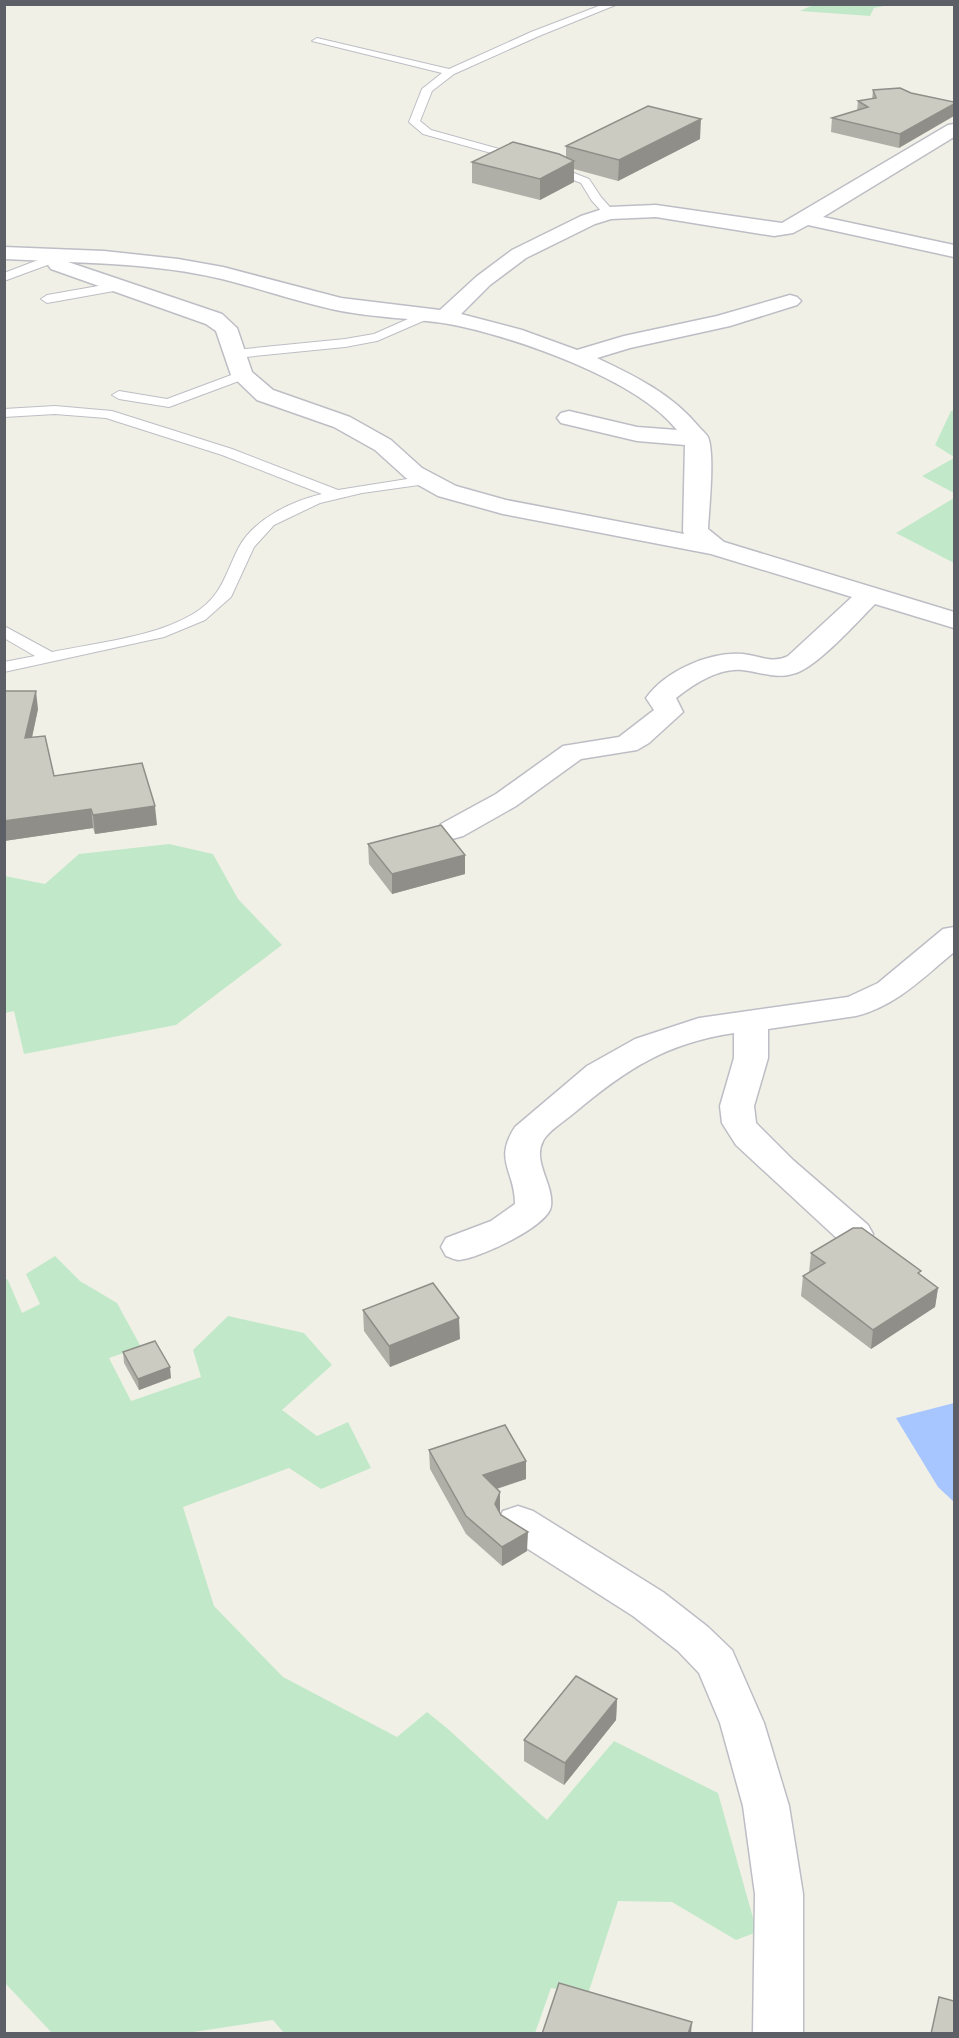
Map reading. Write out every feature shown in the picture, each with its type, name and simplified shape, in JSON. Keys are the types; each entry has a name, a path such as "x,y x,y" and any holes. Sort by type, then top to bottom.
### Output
{"street":[{"path":"435,316 519,254 588,220 609,213 657,211 774,230 786,229 954,129"},
{"path":"806,219 954,251"},
{"path":"14,253 88,255 204,269 342,304 435,316 504,332 575,358 648,392 685,421 697,439 695,531 715,547"},
{"path":"14,253 122,286 214,319 226,328 239,365 265,395 342,423 383,445 414,473 447,491 503,507 715,547 954,620"},
{"path":"575,358 624,343 722,321 790,301"},
{"path":"569,418 637,434 697,439"},
{"path":"452,830 506,800 573,752 620,746 639,737 669,712 666,704 660,698 663,694 707,668 717,664 736,662 772,670 787,669 798,662 870,595"},
{"path":"459,1246 504,1230 533,1209 533,1189 521,1156 527,1135 599,1074 646,1046 699,1028 856,1006 889,990 954,936"},
{"path":"751,1021 751,1058 737,1106 739,1123 748,1137 780,1168 855,1234"},
{"path":"518,1522 648,1604 693,1639 717,1663 742,1723 766,1806 779,1893 778,2034"}],"lane":[{"path":"609,213 596,199 585,181 536,163 427,132 414,122 427,89 450,72 535,34 614,4"},
{"path":"317,41 450,72"},
{"path":"4,277 46,261"},
{"path":"47,299 122,286"},
{"path":"119,395 161,404 169,402 239,365 377,337 435,316"},
{"path":"4,413 55,410 107,414 227,452 337,495"},
{"path":"4,667 159,634 199,616 226,594 247,546 269,522 315,500 362,489 426,480"},
{"path":"4,631 58,656"}],"green space":[{"path":"815,4 888,5 874,8 870,16 800,11"},
{"path":"954,410 954,457 935,445 951,411"},
{"path":"954,458 954,493 922,476"},
{"path":"954,498 954,563 896,533"},
{"path":"169,844 213,854 238,899 282,945 176,1025 24,1054 14,1011 5,1013 5,876 45,884 79,854"},
{"path":"55,1256 80,1281 117,1303 141,1347 109,1358 131,1401 201,1377 193,1350 228,1316 304,1333 332,1365 282,1410 317,1436 348,1422 371,1468 321,1489 289,1468 183,1507 214,1606 283,1677 397,1737 427,1712 547,1820 614,1741 718,1793 757,1932 736,1940 672,1902 618,1901 588,1994 551,1988 535,2033 284,2033 273,2020 187,2033 52,2033 5,1983 5,1278 8,1280 22,1313 40,1304 26,1274"}],"water":[{"path":"954,1403 954,1502 938,1487 896,1418"}],"building":[{"path":"900,88 911,93 954,102 954,104 900,134 832,118 868,107 858,101 876,98 873,90"},
{"path":"648,106 701,119 619,160 566,146"},
{"path":"513,142 559,154 574,161 540,179 472,162"},
{"path":"4,691 36,691 25,738 45,736 54,776 142,763 155,806 93,815 91,809 4,821"},
{"path":"441,825 465,855 392,874 368,844"},
{"path":"853,1228 862,1228 921,1271 918,1273 938,1288 873,1330 803,1276 825,1263 811,1253"},
{"path":"433,1283 459,1318 389,1346 363,1310"},
{"path":"155,1341 170,1367 138,1379 123,1352"},
{"path":"505,1425 526,1461 483,1475 500,1492 495,1504 501,1515 528,1532 502,1547 466,1516 429,1450"},
{"path":"576,1676 617,1699 565,1763 524,1740"},
{"path":"559,1983 692,2022 688,2034 542,2034"},
{"path":"939,1997 954,2001 954,2034 931,2034"}]}
